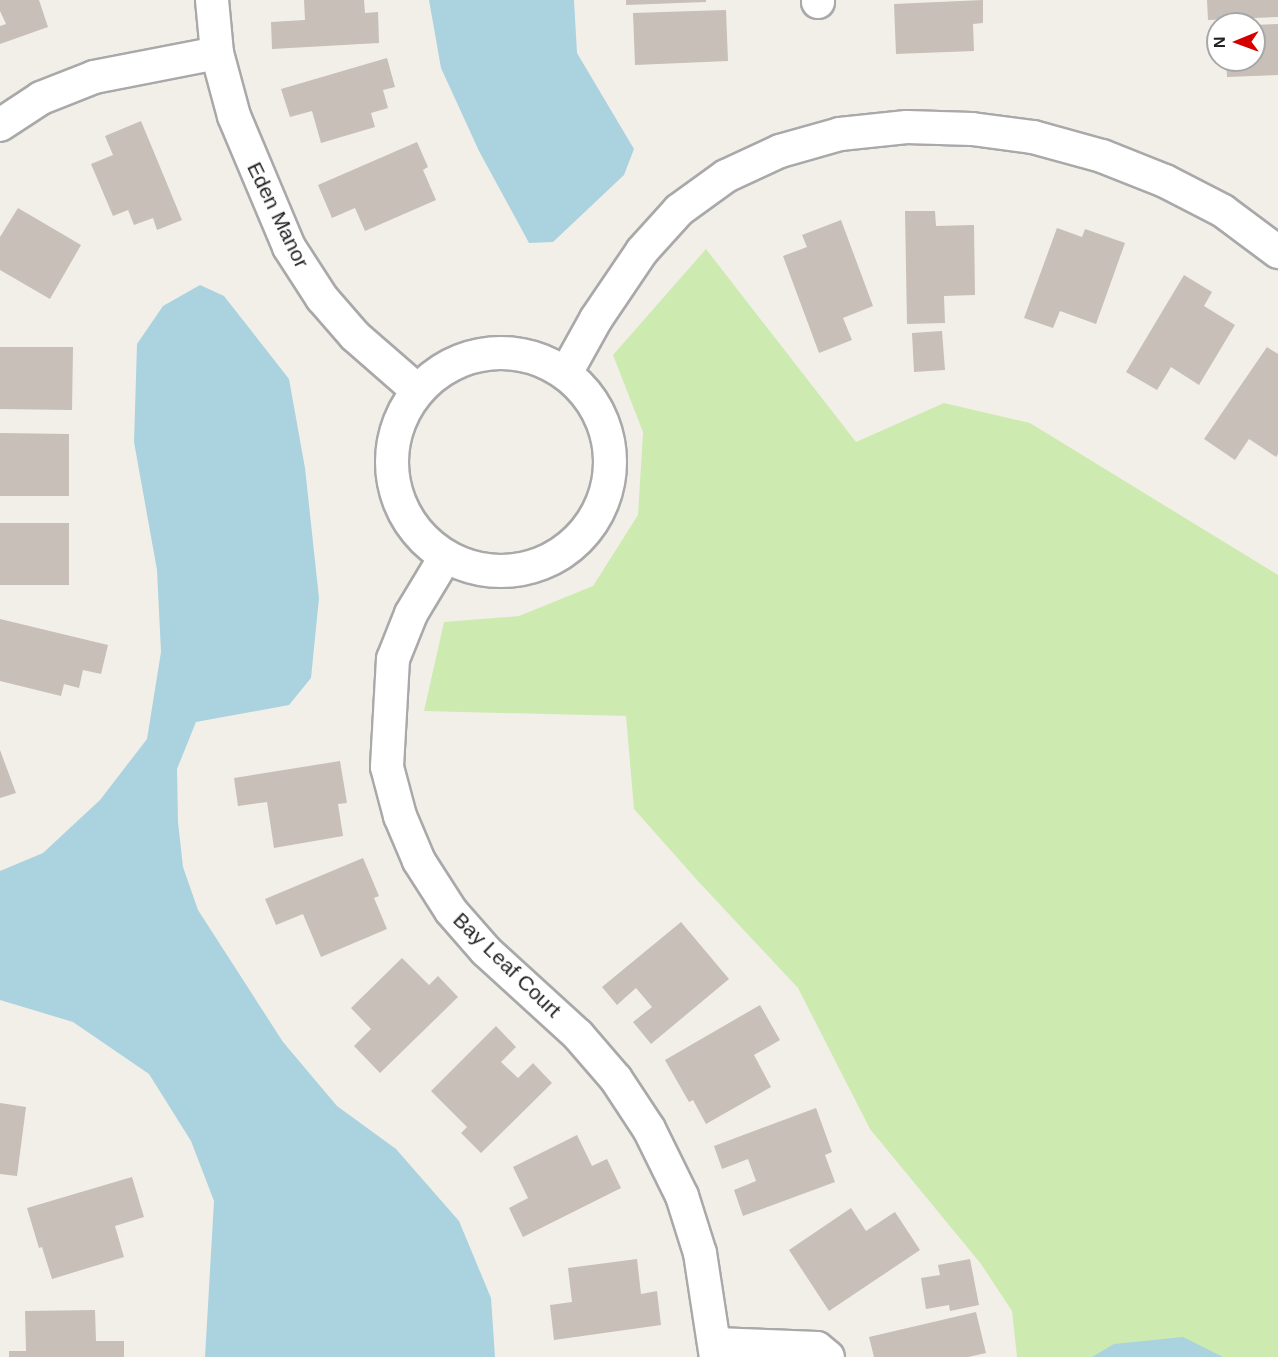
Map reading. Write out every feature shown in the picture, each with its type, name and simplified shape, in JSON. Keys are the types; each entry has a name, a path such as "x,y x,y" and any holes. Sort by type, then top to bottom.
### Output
{"street":[{"name":"Eden Manor","path":"212,0 217,53 234,116 289,247 322,298 355,336 417,390"},
{"path":"0,124 41,98 94,77 217,53"},
{"path":"566,373 596,319 642,251 680,210 726,176 780,151 840,134 907,127 972,129 1033,136 1102,156 1165,181 1223,211 1278,252"},
{"path":"494,352 526,355 566,373 585,391 601,416 609,444 610,474 607,490 592,524 572,546 553,559 524,570 497,572 444,559 418,532 404,513 395,482 394,437 401,415 417,390 442,370 467,358 494,352"},
{"name":"Bay Leaf Court","path":"444,559 411,614 393,659 387,767 400,816 419,861 451,911 486,951 578,1035 616,1079 649,1129 682,1196 700,1253 716,1351"},
{"path":"716,1351 817,1348 828,1357"}],"green space":[{"path":"706,249 856,442 944,403 1030,423 1278,575 1278,1357 1017,1357 1012,1311 981,1264 870,1129 798,988 634,809 626,716 424,711 444,622 519,616 593,586 638,515 643,432 613,355"}],"water":[{"path":"429,0 574,0 577,53 634,149 624,175 553,242 529,243 479,151 441,68"},
{"path":"200,285 224,296 289,379 305,468 319,598 311,678 289,705 196,722 177,769 178,822 183,867 198,910 283,1042 337,1106 396,1149 459,1221 491,1298 495,1357 205,1357 214,1201 191,1141 149,1074 73,1022 0,1000 0,871 43,853 100,800 147,739 161,652 157,570 134,442 137,344 163,306"},
{"path":"1183,1337 1223,1357 1092,1357 1114,1344"}],"building":[{"path":"0,0 39,0 48,27 0,44 0,26 6,24 0,11"},
{"path":"304,0 364,0 365,13 378,12 379,43 272,49 271,22 305,20"},
{"path":"626,0 706,0 706,2 626,5"},
{"path":"983,0 983,23 973,24 974,51 896,54 894,4"},
{"path":"1207,0 1278,0 1278,17 1266,18 1266,12 1208,12"},
{"path":"726,10 728,61 635,65 633,13"},
{"path":"1266,24 1278,24 1278,75 1227,77 1227,72 1266,72"},
{"path":"387,58 395,87 383,90 388,108 371,113 375,127 321,143 312,111 290,117 281,89"},
{"path":"141,121 182,220 157,230 153,218 134,225 128,210 113,216 91,164 113,155 105,136"},
{"path":"417,142 428,167 423,170 436,200 365,231 355,208 332,218 318,185"},
{"path":"18,208 81,245 50,299 0,270 0,237"},
{"path":"905,211 935,211 936,226 974,225 975,295 944,296 945,323 907,324"},
{"path":"841,220 873,306 843,318 852,340 819,353 783,256 807,247 802,235"},
{"path":"1057,228 1082,237 1085,229 1125,243 1096,324 1060,311 1053,328 1024,318"},
{"path":"1184,275 1212,292 1204,306 1235,325 1199,385 1171,367 1157,390 1126,372"},
{"path":"942,331 945,370 914,372 912,333"},
{"path":"0,347 73,347 72,410 0,409"},
{"path":"1267,347 1278,354 1278,454 1276,457 1249,439 1235,460 1204,439"},
{"path":"0,433 69,434 69,496 0,496"},
{"path":"0,523 69,523 69,585 0,585"},
{"path":"0,619 108,645 101,674 83,670 79,688 64,684 61,696 0,681"},
{"path":"0,750 16,793 0,798"},
{"path":"340,761 347,803 338,804 343,836 274,848 267,802 238,806 234,778"},
{"path":"363,858 379,896 374,898 387,929 321,957 303,914 276,925 265,899"},
{"path":"681,922 729,979 651,1044 633,1022 652,1007 636,988 617,1005 602,987"},
{"path":"402,958 429,985 438,976 458,997 380,1073 354,1046 371,1029 351,1008"},
{"path":"760,1005 780,1040 754,1055 771,1087 706,1124 693,1100 689,1102 665,1060"},
{"path":"496,1026 516,1047 501,1062 518,1078 533,1063 552,1083 481,1153 461,1133 467,1127 431,1091"},
{"path":"0,1103 26,1107 17,1176 0,1174"},
{"path":"816,1108 832,1152 825,1155 835,1182 743,1216 734,1190 756,1181 748,1159 722,1169 714,1146"},
{"path":"577,1135 592,1166 607,1159 621,1188 523,1237 509,1208 528,1198 513,1167"},
{"path":"132,1177 144,1217 115,1226 124,1257 52,1279 42,1247 39,1248 27,1208"},
{"path":"851,1208 866,1231 895,1212 920,1250 829,1311 789,1250"},
{"path":"637,1259 641,1294 657,1291 661,1325 554,1340 550,1305 572,1302 568,1268"},
{"path":"970,1259 979,1305 950,1311 949,1305 926,1309 921,1278 940,1275 938,1265"},
{"path":"95,1310 96,1341 124,1341 124,1357 9,1357 9,1351 26,1351 25,1311"},
{"path":"976,1312 986,1353 968,1357 874,1357 869,1337"}]}
